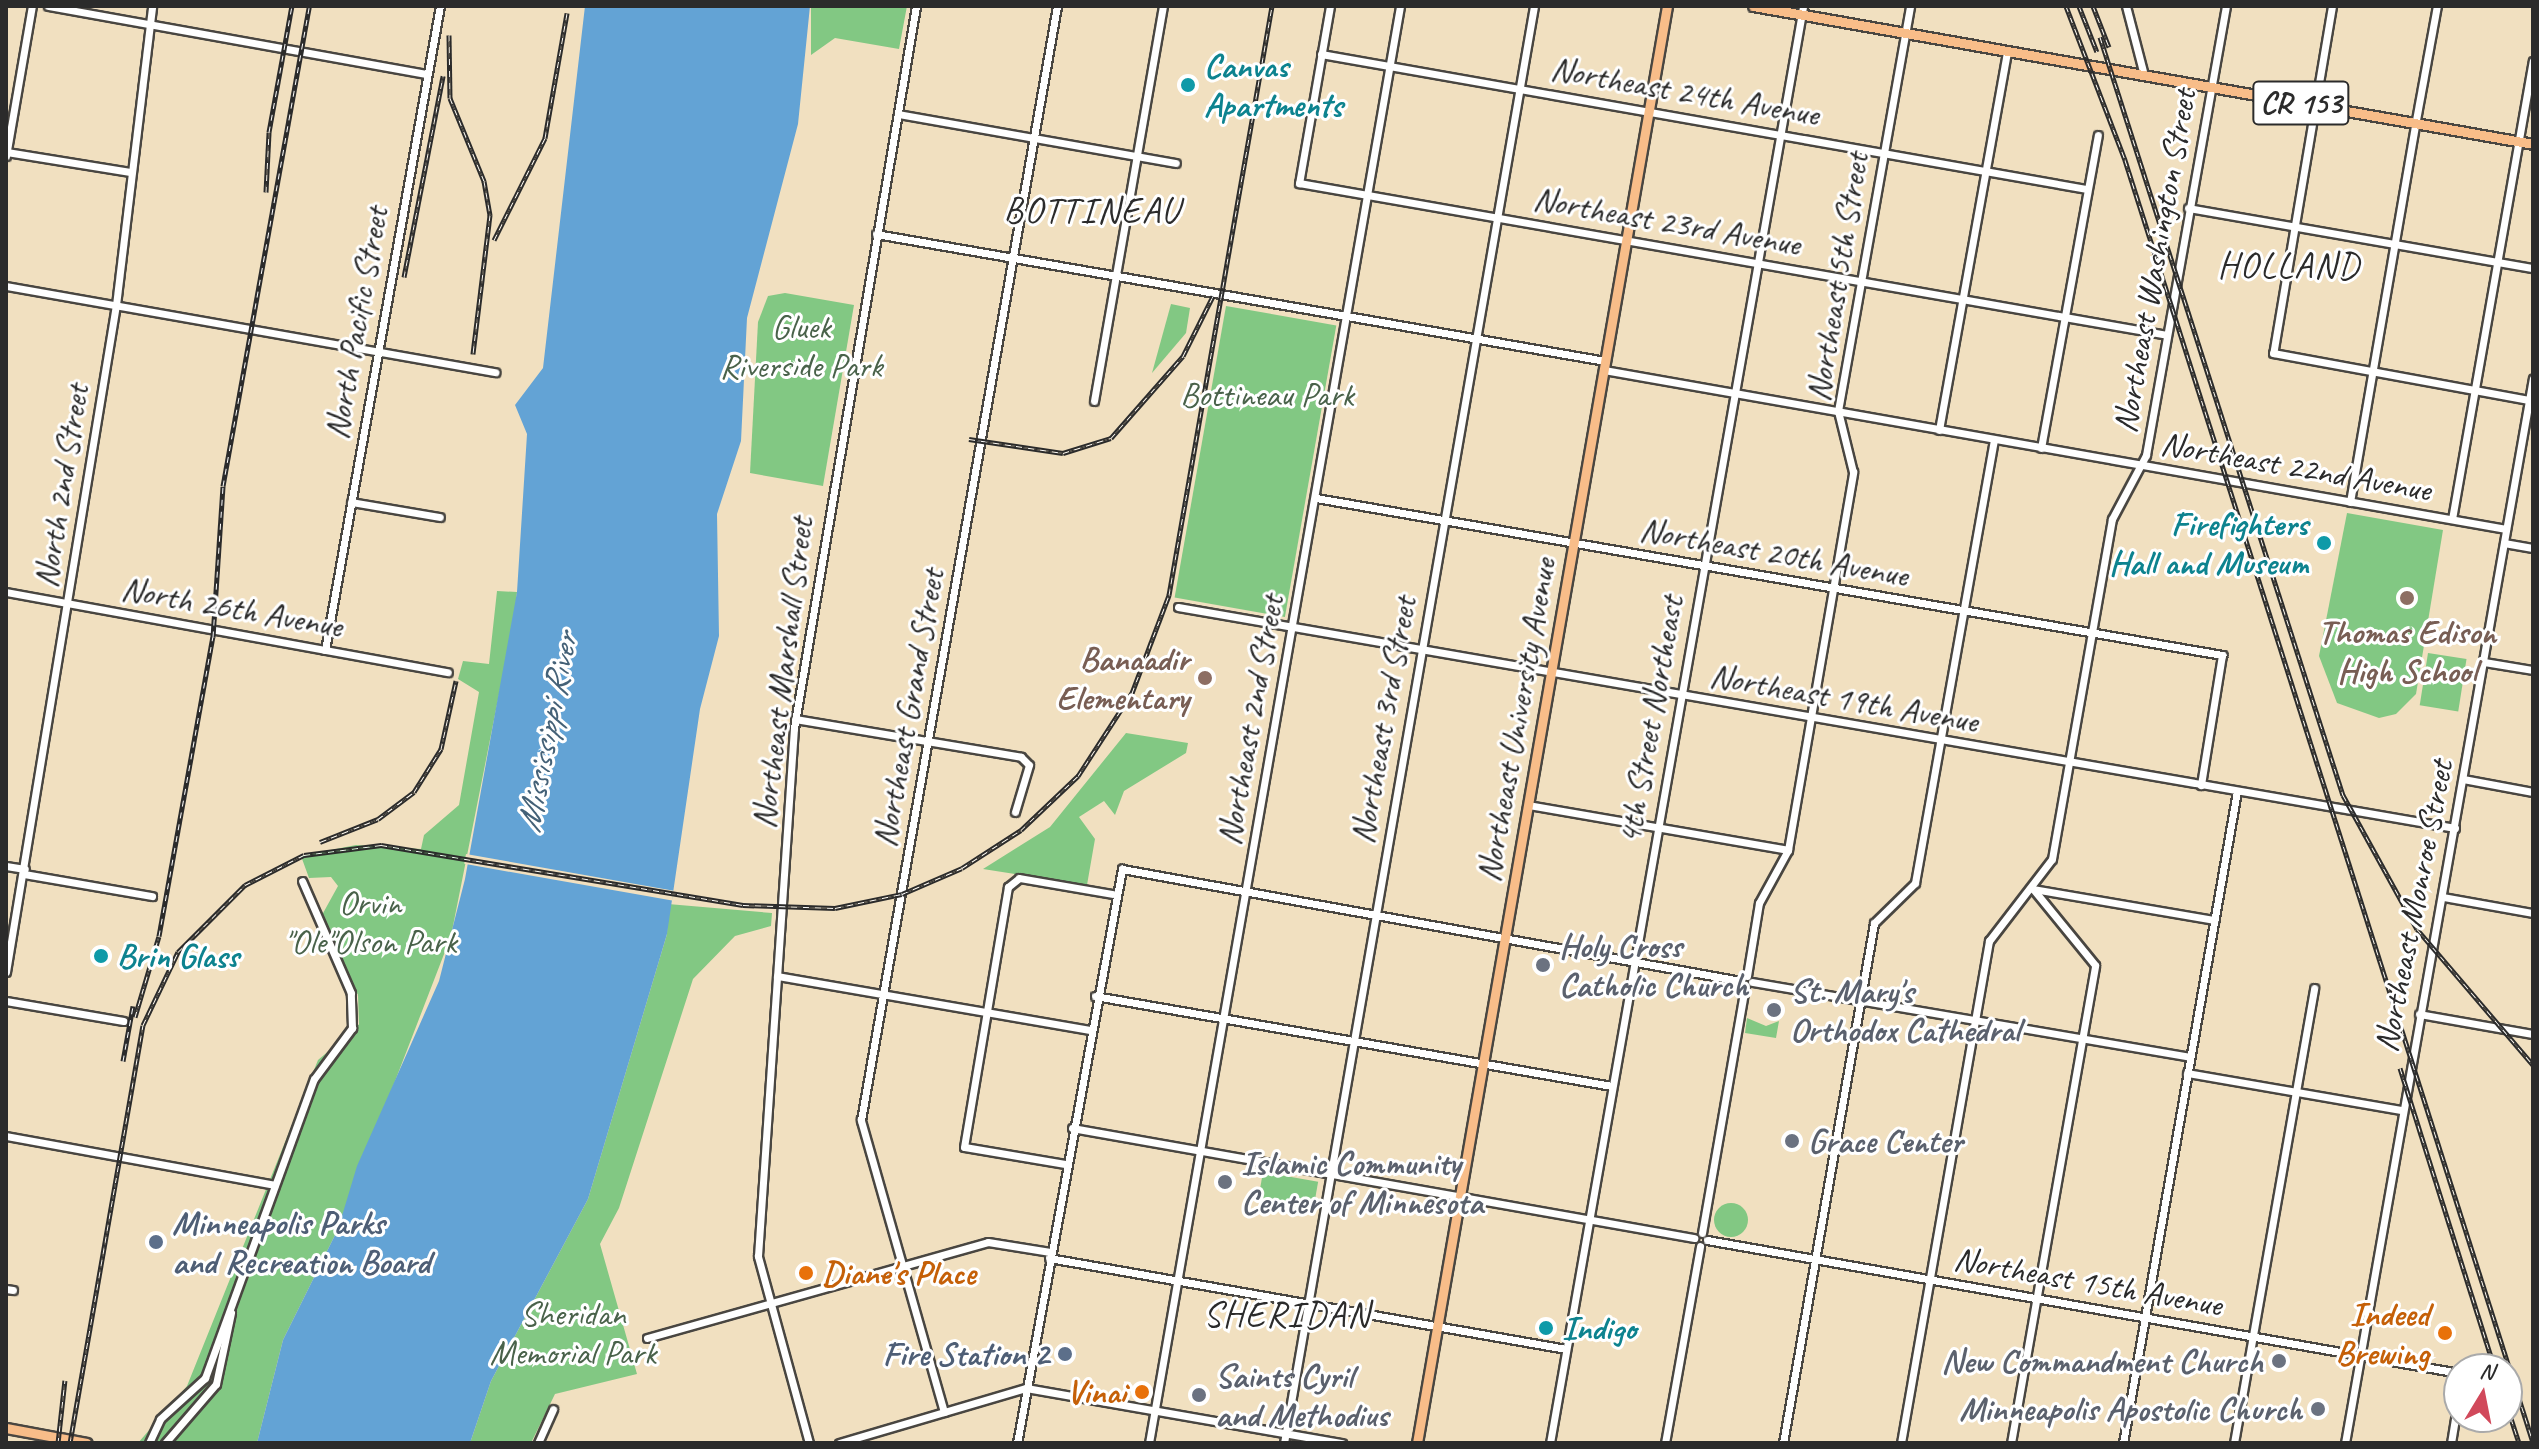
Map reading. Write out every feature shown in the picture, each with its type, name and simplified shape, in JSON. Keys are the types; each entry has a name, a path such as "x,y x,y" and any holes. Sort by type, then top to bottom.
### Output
{"main road":[{"name":"Northeast University Avenue","path":"1417,1443 1667,6"},
{"name":"CR 153","path":"1753,6 1802,10 2007,52 2533,144"},
{"path":"6,1428 87,1443"}],"street":[{"path":"32,6 6,154 131,172"},
{"path":"48,6 427,74"},
{"name":"North 2nd Street","path":"6,972 116,305 152,6"},
{"name":"North Pacific Street","path":"325,650 440,6"},
{"name":"Northeast Marshall Street","path":"809,1443 758,1256 795,719 916,6"},
{"name":"Northeast Grand Street","path":"944,1412 861,1127 1057,6"},
{"path":"1094,401 1163,6"},
{"path":"1321,54 1330,6"},
{"name":"Northeast 2nd Street","path":"1149,1443 1400,6"},
{"name":"Northeast 3rd Street","path":"1284,1443 1534,6"},
{"name":"Northeast 5th Street","path":"1665,1443 1703,1240 1759,903 1788,850 1811,718 1853,468 1838,411 1910,6"},
{"path":"2126,6 2144,75"},
{"name":"Northeast Washington Street","path":"1901,1443 1989,941 2033,889 2052,859 2112,519 2139,465 2167,335 2226,6"},
{"path":"2332,6 2292,224 2273,353 2529,400"},
{"path":"2350,502 2437,6"},
{"name":"4th Street Northeast","path":"1550,1443 1802,10"},
{"path":"1939,430 2007,52"},
{"name":"Northeast 24th Avenue","path":"1321,54 2087,189"},
{"name":"Northeast 23rd Avenue","path":"1321,54 1299,183 2167,335"},
{"path":"2452,519 2533,61"},
{"path":"898,114 1176,163"},
{"path":"2041,448 2098,135"},
{"path":"2188,208 2533,268"},
{"name":"Northeast 22nd Avenue","path":"876,234 1475,338 1733,392 2506,529"},
{"path":"6,286 496,372"},
{"name":"Northeast Monroe Street","path":"2345,1443 2506,529 2529,426 2533,378"},
{"path":"1783,1443 1874,923 1915,883 1994,440"},
{"name":"Northeast 20th Avenue","path":"1316,498 2222,655 2201,785"},
{"path":"351,502 440,517"},
{"path":"2504,543 2533,548"},
{"name":"North 26th Avenue","path":"6,592 448,672"},
{"name":"Northeast 19th Avenue","path":"1178,607 2455,828"},
{"path":"2484,662 2533,670"},
{"path":"795,719 1026,759 1023,802 1015,812"},
{"path":"2463,779 2533,792"},
{"path":"2123,1443 2237,791"},
{"path":"1528,805 1788,850"},
{"path":"6,866 152,896"},
{"path":"1017,1443 1113,894 1122,869 1506,933 1746,981 2190,1057"},
{"path":"1065,1164 964,1147 986,1012 1011,879 1113,894"},
{"path":"149,1443 160,1419 198,1390 275,1185 327,1060 349,1034 354,1003 302,881"},
{"path":"2033,889 2214,920"},
{"path":"2011,1443 2083,1041 2093,958 2033,889"},
{"path":"2443,897 2533,913"},
{"path":"777,976 1089,1030"},
{"path":"2234,1443 2314,988"},
{"path":"1095,996 1612,1086"},
{"path":"6,1001 123,1021"},
{"path":"2419,1014 2533,1034"},
{"path":"2187,1073 2402,1110"},
{"path":"1072,1128 1703,1240"},
{"path":"6,1136 275,1185"},
{"name":"Northeast 15th Avenue","path":"1703,1240 2443,1370"},
{"path":"647,1338 988,1242 1307,1304 1566,1349"},
{"path":"165,1443 216,1384 231,1304"},
{"path":"839,1443 1026,1388 1342,1443"},
{"path":"538,1443 553,1409"}],"green space":[{"path":"811,6 907,6 899,49 835,38 811,55"},
{"name":"Gluek Riverside Park","path":"785,293 854,305 823,486 750,473 758,322 768,296"},
{"path":"1171,304 1190,308 1186,333 1152,373"},
{"name":"Bottineau Park","path":"1226,306 1336,325 1285,617 1175,598"},
{"path":"2347,513 2443,530 2416,694 2396,714 2379,718 2337,703 2319,656"},
{"name":"Orvin \"Ole\"Olson Park","path":"497,591 517,592 514,619 451,936 338,1229 283,1340 257,1443 138,1443 187,1386 318,1060 331,1049 338,1055 359,1024 358,995 322,915 338,886 331,877 309,878 301,856 356,845 421,849 424,835 459,805 479,692 458,679 463,661 489,664"},
{"path":"2428,653 2467,659 2458,711 2420,705"},
{"path":"1126,733 1188,743 1186,753 1124,791 1115,815 1104,801 1079,817 1095,839 1087,885 983,869 1050,827"},
{"name":"Sheridan Memorial Park","path":"668,904 772,913 771,926 735,936 693,979 619,1208 600,1244 637,1374 555,1394 531,1443 470,1443 491,1381 588,1199 667,934"},
{"path":"1747,1018 1766,1026 1779,1021 1776,1038 1745,1033"},
{"path":"1263,1172 1318,1182 1313,1208 1258,1199"},
{"path":"1731,1203 1743,1208 1748,1220 1743,1232 1731,1237 1719,1232 1714,1220 1719,1208"}],"water":[{"name":"Mississippi River","path":"585,6 810,6 798,124 747,318 741,441 717,514 719,636 700,709 667,934 588,1199 491,1381 470,1443 257,1443 283,1340 338,1229 357,1166 439,981 465,879 517,592 527,434 515,405 543,368"}],"pier":[{"path":"466,854 674,891 672,900 464,864"}],"railway":[{"path":"266,192 269,132 292,6"},
{"path":"135,1017 159,936 213,637 223,486 309,6"},
{"path":"70,1443 143,1025 178,952 245,885 304,855 381,845 743,905 835,908 902,894 962,868 1021,830 1078,776 1132,693 1169,595 1272,6"},
{"path":"2066,6 2125,160 2533,1442"},
{"path":"2079,6 2097,52"},
{"path":"2093,6 2109,47"},
{"path":"494,240 545,138 567,13"},
{"path":"449,35 450,98 484,181 490,215 473,354"},
{"path":"2100,37 2343,795 2417,929 2533,1065"},
{"path":"404,277 443,76"},
{"path":"969,439 1063,453 1111,438 1183,356 1213,296"},
{"path":"320,842 378,819 414,792 441,749 456,681"},
{"path":"123,1061 133,1006"},
{"path":"2400,1068 2490,1353"},
{"path":"58,1443 65,1380"},
{"path":"2516,1433 2519,1443"}],"place":[{"name":"Canvas Apartments","path":"1188,85"},
{"name":"Firefighters Hall and Museum","path":"2324,543"},
{"name":"Thomas Edison High School","path":"2407,598"},
{"name":"Banaadir Elementary","path":"1205,678"},
{"name":"Brin Glass","path":"101,956"},
{"name":"Holy Cross Catholic Church","path":"1543,965"},
{"name":"St. Mary's Orthodox Cathedral","path":"1774,1010"},
{"name":"Grace Center","path":"1792,1141"},
{"name":"Islamic Community Center of Minnesota","path":"1225,1182"},
{"name":"Minneapolis Parks and Recreation Board","path":"156,1242"},
{"name":"Diane's Place","path":"806,1273"},
{"name":"Indigo","path":"1546,1328"},
{"name":"Indeed Brewing","path":"2445,1333"},
{"name":"Fire Station 2","path":"1065,1354"},
{"name":"New Commandment Church","path":"2279,1361"},
{"name":"Vinai","path":"1142,1392"},
{"name":"Saints Cyril and Methodius","path":"1199,1395"},
{"name":"Minneapolis Apostolic Church","path":"2318,1409"}],"district":[{"name":"BOTTINEAU","path":"1092,211"},
{"name":"HOLLAND","path":"2289,266"},
{"name":"SHERIDAN","path":"1287,1315"}]}
